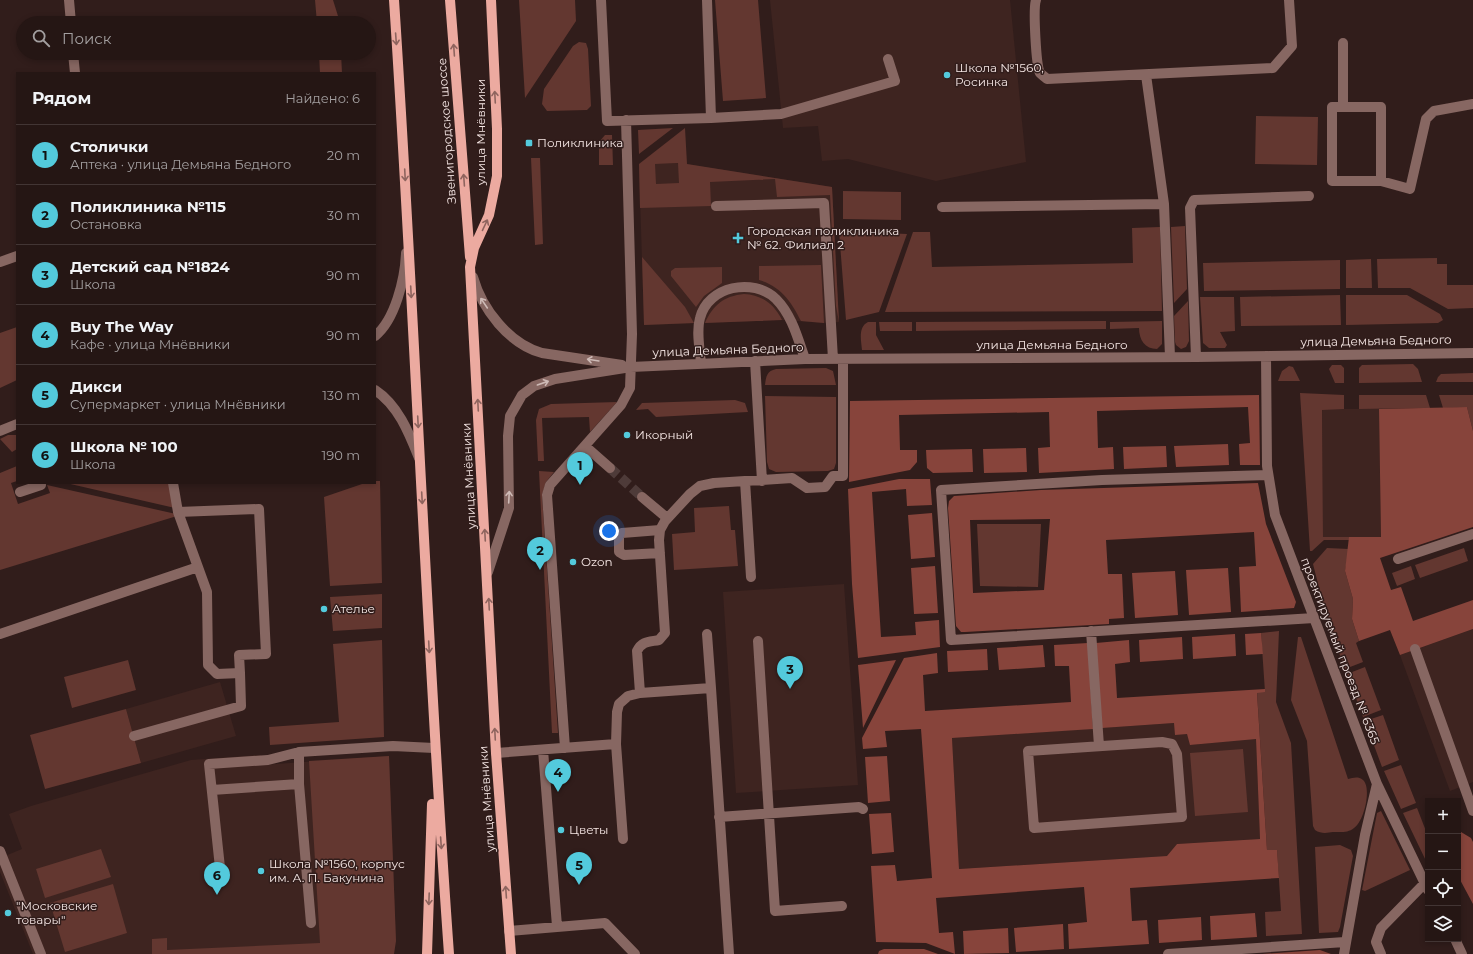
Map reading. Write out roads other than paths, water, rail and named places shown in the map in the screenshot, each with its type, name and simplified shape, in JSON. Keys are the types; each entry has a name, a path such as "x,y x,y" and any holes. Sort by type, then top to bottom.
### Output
{"main road":[{"path":"394,0 408,226 434,748 449,954"},
{"name":"Звенигородское шоссе","path":"450,0 470,264"},
{"name":"улица Мнёвники","path":"491,0 497,129 497,176 489,215 470,264 496,753 511,954"},
{"path":"427,954 434,748"}],"street":[{"path":"69,0 70,16"},
{"path":"601,0 607,121 781,114 895,81 888,59"},
{"path":"707,0 711,118"},
{"path":"1036,0 1035,15 1037,61 1040,72 1047,79 1273,68 1292,46 1289,0"},
{"path":"1343,43 1343,107"},
{"path":"74,60 75,72"},
{"path":"1146,75 1164,204 1170,357"},
{"path":"1381,181 1381,107 1332,107 1332,181 1381,181 1410,189 1426,119 1434,111 1473,104"},
{"path":"565,748 547,495 550,485 624,401 630,388 632,334 626,120"},
{"path":"1196,357 1190,208 1194,200 1309,196"},
{"path":"640,693 637,651 645,642 659,640 665,633 660,530 667,518 690,494 700,486 714,483 792,478 807,488 826,487 833,476 843,476 838,360 824,203 716,206"},
{"path":"942,207 1164,204"},
{"path":"376,335 387,321 396,303 406,257 408,226"},
{"path":"0,262 16,256"},
{"name":"улица Демьяна Бедного","path":"470,264 476,289 486,307 510,335 531,350 631,367"},
{"path":"701,364 700,323 703,311 708,304 726,290 742,286 756,288 776,299 794,327 805,359"},
{"name":"улица Демьяна Бедного","path":"487,574 490,561 503,529 509,508 508,426 510,416 515,405 522,396 534,386 545,382 631,367 805,359 1196,357 1473,353"},
{"name":"проектируемый проезд № 6365","path":"1266,356 1268,475 1276,521 1377,784 1425,885"},
{"path":"755,361 762,481"},
{"path":"376,391 383,396 401,418 411,436 420,460"},
{"path":"0,431 16,424"},
{"path":"585,446 610,468"},
{"path":"1268,475 1102,480 942,490 950,640 1314,618"},
{"path":"745,481 751,577"},
{"path":"20,492 40,484"},
{"path":"173,484 178,512 207,592 208,665 217,674 240,673"},
{"path":"642,497 667,518"},
{"path":"134,736 241,706 239,655 266,654 259,509 178,512"},
{"path":"660,530 622,533 619,535 618,540 619,552 624,555 660,553"},
{"path":"1398,559 1473,534"},
{"path":"0,634 198,567"},
{"path":"1091,631 1099,746"},
{"path":"707,634 728,954"},
{"path":"758,642 775,911 842,906"},
{"path":"1415,649 1473,811"},
{"path":"623,839 616,744 616,720 619,704 628,696 640,693 710,688"},
{"path":"1162,742 1172,744 1177,754 1182,817 1034,828 1028,751 1099,746 1162,742"},
{"path":"496,753 616,744"},
{"path":"221,877 209,764 268,760 299,752 393,746 434,748"},
{"path":"543,750 557,926"},
{"path":"299,752 299,784 312,923"},
{"path":"212,790 299,784"},
{"path":"1344,954 1345,942 1377,784"},
{"path":"720,817 859,807 863,809"},
{"path":"0,851 41,954"},
{"path":"1381,954 1376,942 1380,928 1425,888"},
{"path":"509,931 605,923 635,954"},
{"path":"1168,954 1345,942"},
{"path":"1456,942 1462,954"}],"tunnel":[{"path":"610,468 642,497"}],"place":[{"name":"Школа №1560, Росинка","path":"947,75"},
{"name":"Поликлиника","path":"529,143"},
{"name":"Городская поликлиника № 62. Филиал 2","path":"738,238"},
{"name":"Икорный","path":"627,435"},
{"name":"Столички","path":"580,485"},
{"name":"Ozon","path":"573,562"},
{"name":"Поликлиника №115","path":"540,570"},
{"name":"Ателье","path":"324,609"},
{"name":"Детский сад №1824","path":"790,689"},
{"name":"Buy The Way","path":"558,792"},
{"name":"Цветы","path":"561,830"},
{"name":"Школа №1560, корпус им. А. П. Бакунина","path":"261,871"},
{"name":"Дикси","path":"579,885"},
{"name":"Школа № 100","path":"217,895"},
{"name":"\"Московские товары\"","path":"8,913"}]}
